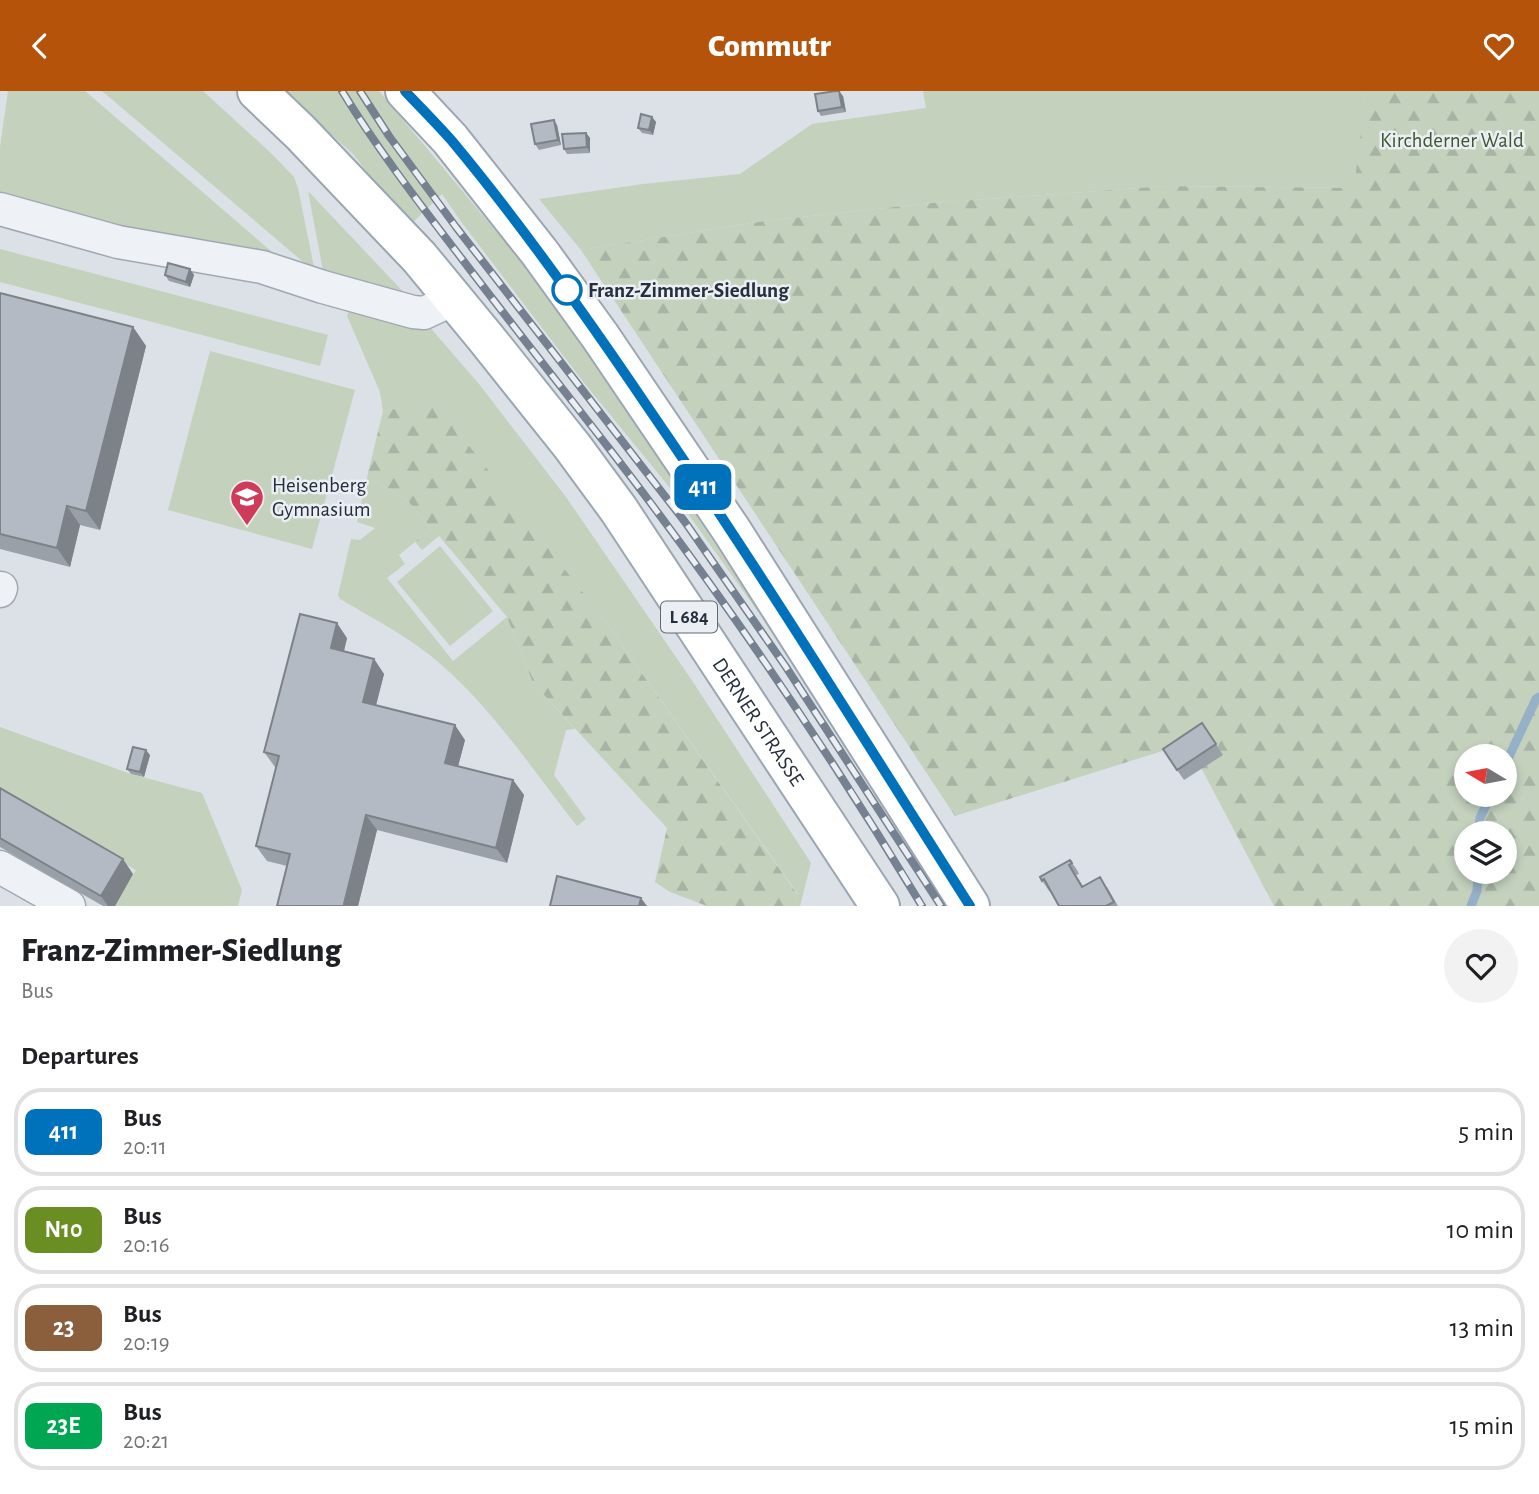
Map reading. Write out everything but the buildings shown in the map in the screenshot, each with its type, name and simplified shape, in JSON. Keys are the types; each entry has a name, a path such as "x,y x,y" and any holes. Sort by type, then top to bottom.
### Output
{"main road":[{"name":"L 684","path":"257,91 300,132 419,257 454,299"},
{"path":"405,91 450,139 540,253 600,337 732,531 970,906"},
{"name":"DERNER STRASSE","path":"454,299 572,446 619,510 880,906"}],"lane":[{"path":"0,209 118,242 262,267 413,312 424,313 454,299"},
{"path":"0,867 69,906"}],"green space":[{"path":"8,91 85,91 271,251 264,261 0,203 0,147"},
{"path":"102,91 203,91 294,177 315,272"},
{"path":"283,91 379,91 551,297 788,654 666,483 585,384 442,194 412,223 353,154"},
{"path":"923,91 1366,91 1355,188 1166,186 932,203 764,221 581,250 539,199 740,174 812,124 926,108"},
{"name":"Kirchderner Wald","path":"1366,91 1539,91 1539,906 1274,906 1188,743 955,816 581,250 764,221 932,203 1166,186 1354,188"},
{"path":"308,191 411,300 323,271"},
{"path":"0,249 328,335 320,366 0,282"},
{"path":"350,306 427,324 479,384 566,497 691,679 811,863 800,906 795,906 798,894 605,621 435,403 383,411 380,392 347,316"},
{"path":"210,351 355,390 312,549 168,510"},
{"path":"435,402 605,621 798,895 795,906 707,906 670,892 655,882 667,828 533,683 507,617 439,536 422,550 415,542 431,529 408,501 367,477 383,411"},
{"path":"367,477 408,501 431,529 399,555 405,564 387,578 453,661 507,617 533,683 575,729 566,730 554,775 586,819 577,826 491,715 452,674 409,640 340,599 338,595 351,539 360,540 375,528 357,522"},
{"path":"440,546 493,611 450,646 397,582"},
{"path":"0,727 131,774 202,793 242,890 238,906 113,906 136,870 0,795"}],"waterway":[{"path":"1515,744 1539,697"},
{"path":"1480,821 1485,807"},
{"path":"1471,906 1477,884"}],"railway":[{"path":"342,91 415,197 650,502 732,614 810,729 922,906"},
{"path":"360,91 389,136 456,227 685,522 786,667 941,906"}],"bus line":[{"name":"411","path":"405,91 464,156 540,253 600,337 732,531 970,906"}],"place":[{"name":"Franz-Zimmer-Siedlung","path":"567,290"},
{"name":"Heisenberg Gymnasium","path":"247,527"}]}
